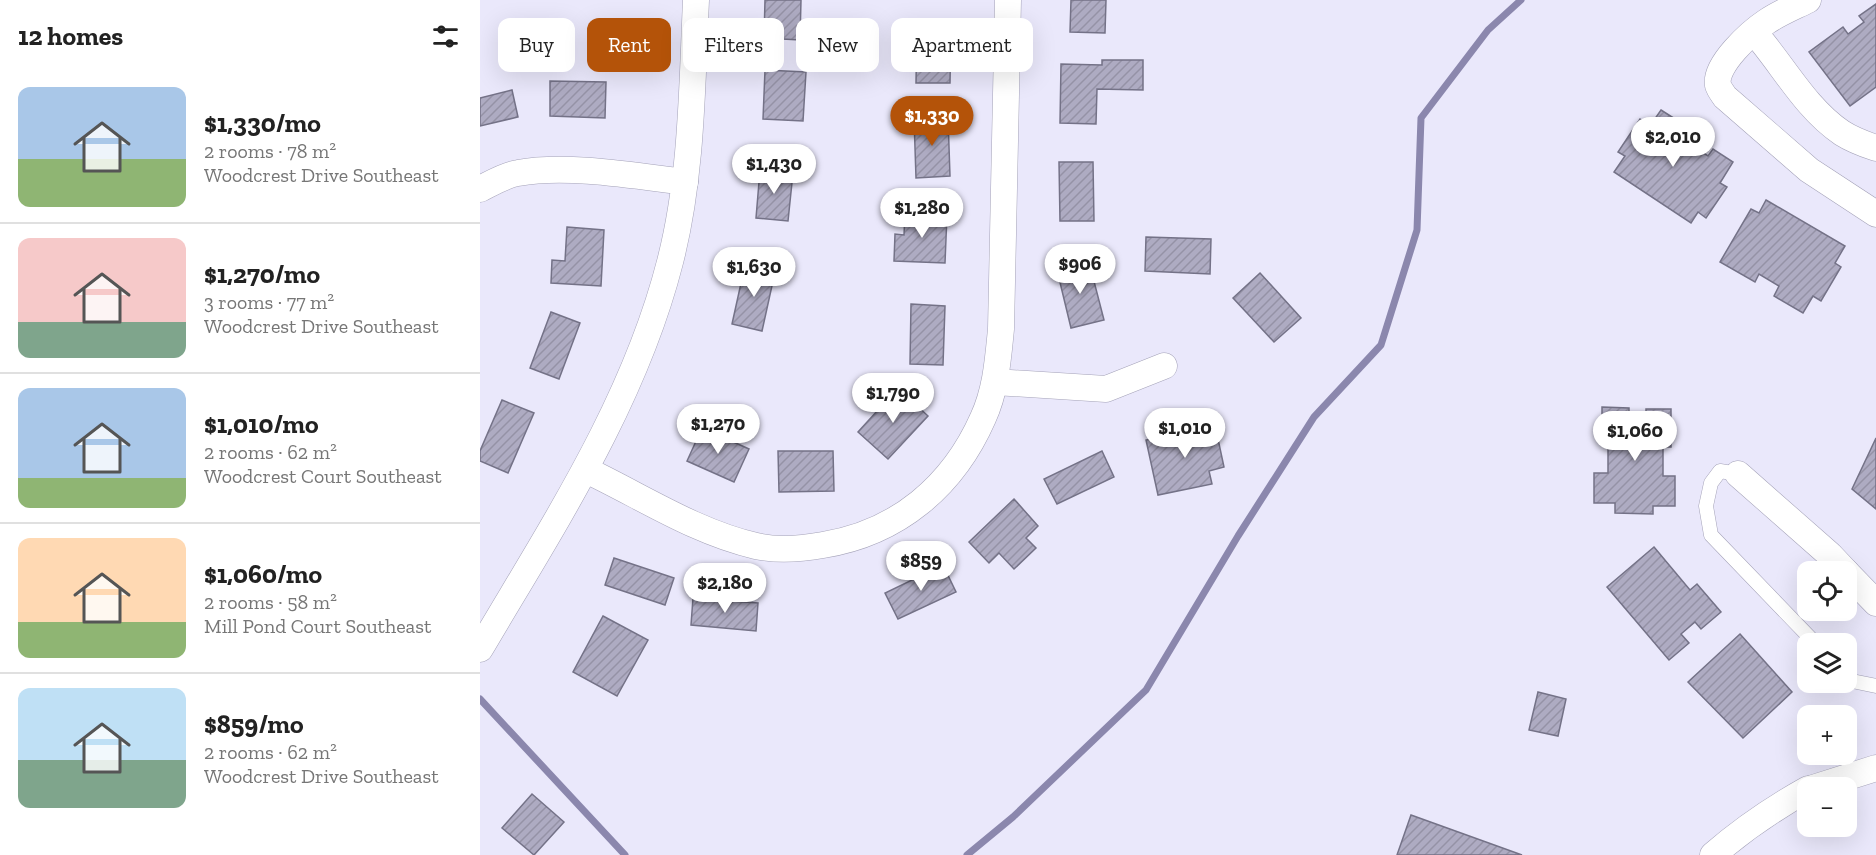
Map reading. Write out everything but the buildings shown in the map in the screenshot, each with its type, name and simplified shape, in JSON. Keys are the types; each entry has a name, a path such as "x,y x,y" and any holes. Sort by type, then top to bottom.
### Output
{"street":[{"path":"480,649 586,470 622,396 659,302 672,253 685,182 696,0"},
{"path":"586,470 700,528 725,538 758,546 784,549 808,548 859,537 902,517 926,498 952,469 972,440 984,416 995,382 1001,329 1008,0"},
{"path":"1808,0 1772,18 1754,32 1728,58 1722,67 1718,85 1725,98 1809,170 1876,214"},
{"path":"1754,32 1828,123 1857,141 1876,148"},
{"path":"480,189 496,180 517,173 539,171 577,171 685,182"},
{"path":"995,382 1106,389 1164,366"},
{"path":"1738,474 1836,561"},
{"path":"1857,583 1876,603"},
{"path":"1848,777 1876,768"},
{"path":"1713,855 1771,810 1797,795"}],"lane":[{"path":"1738,474 1720,471 1711,483 1706,506 1711,535 1805,633"},
{"path":"1857,682 1876,686"}],"waterway":[{"path":"967,855 1013,817 1146,690 1238,536 1314,417 1381,345 1417,230 1421,118 1488,30 1521,0"},
{"path":"480,699 625,855"}]}
